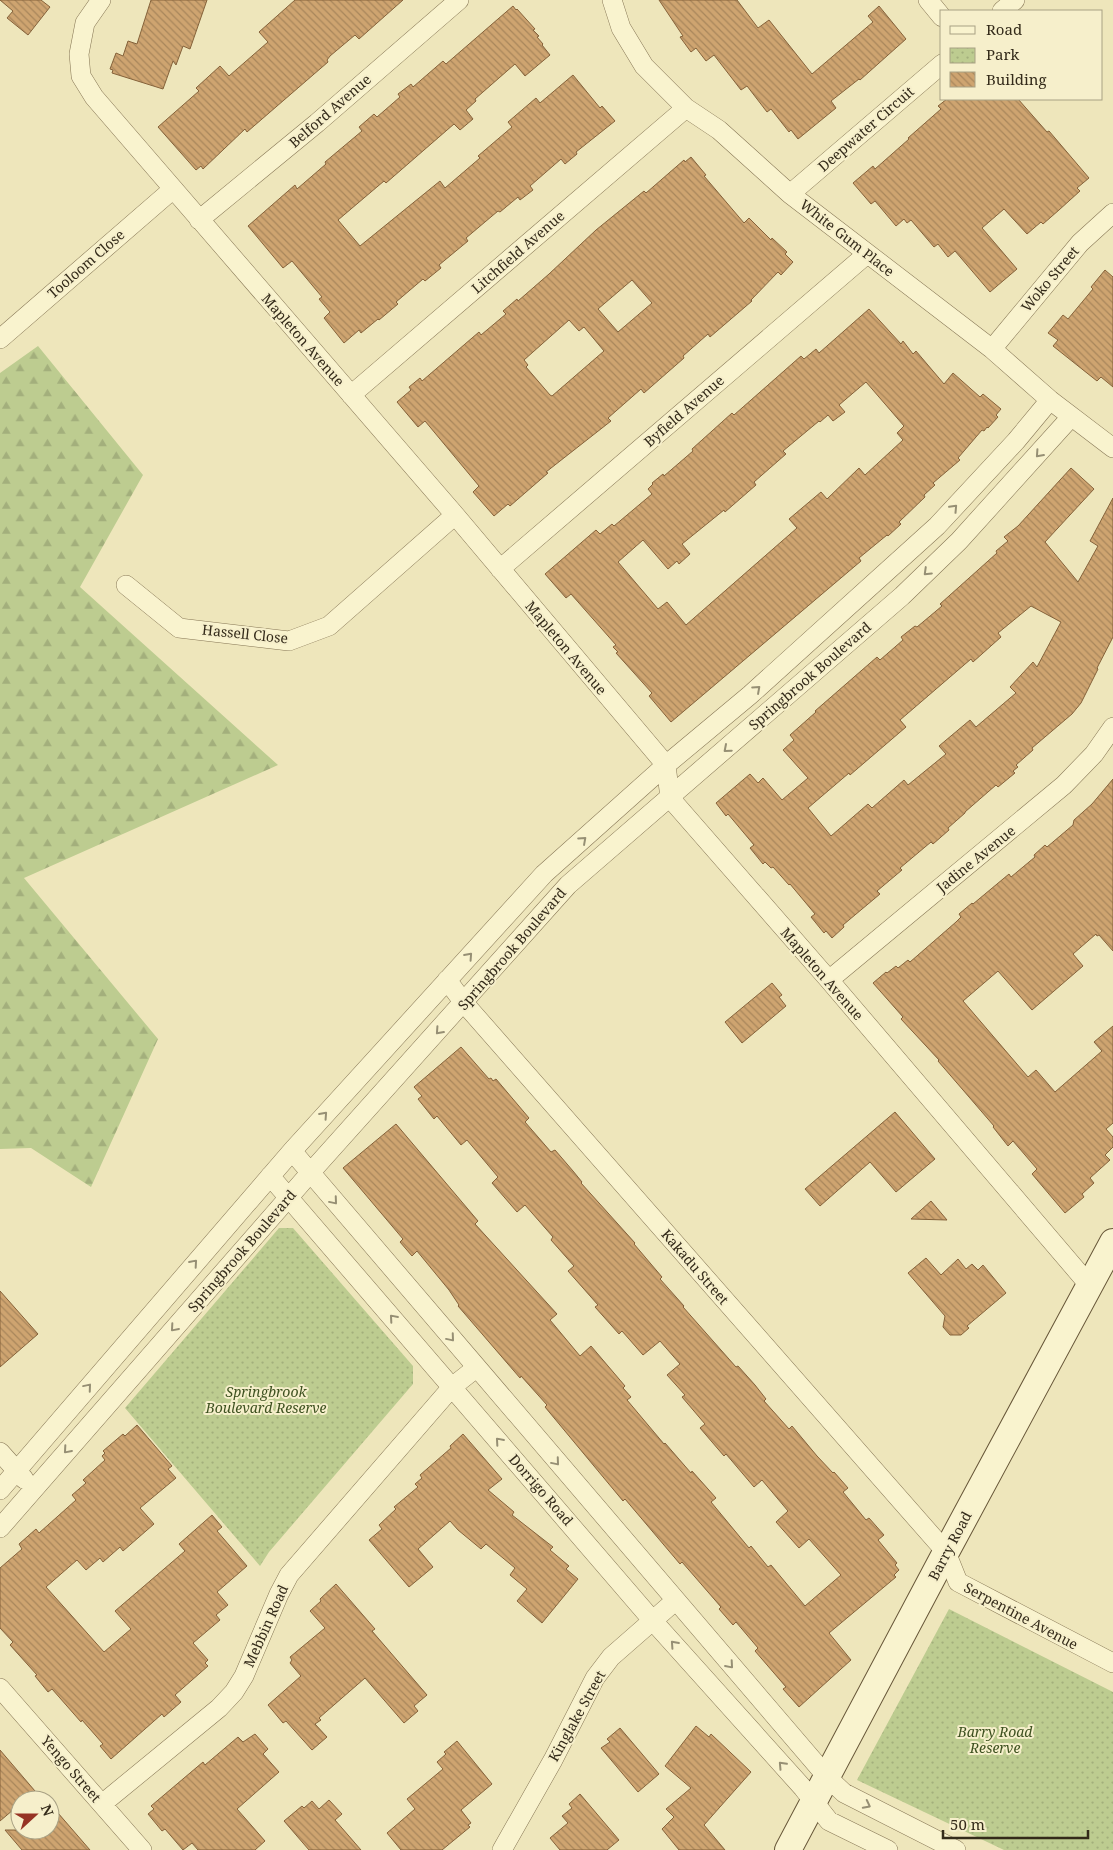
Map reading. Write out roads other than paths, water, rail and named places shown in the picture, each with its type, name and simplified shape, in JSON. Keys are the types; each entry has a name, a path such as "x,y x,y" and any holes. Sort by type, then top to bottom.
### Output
{"street":[{"name":"Mapleton Avenue","path":"100,0 86,22 79,54 81,76 94,97 172,190 455,515 666,765"},
{"name":"Belford Avenue","path":"199,220 317,123 459,0"},
{"name":"White Gum Place","path":"612,0 621,28 644,66 686,108 719,130 790,194 992,349 1050,400 1113,448"},
{"path":"928,0 940,15"},
{"path":"1003,10 1014,0"},
{"name":"Deepwater Circuit","path":"790,194 940,66"},
{"name":"Litchfield Avenue","path":"351,395 686,108"},
{"name":"Tooloom Close","path":"0,338 172,190"},
{"name":"Woko Street","path":"992,349 1080,243 1113,214"},
{"name":"Byfield Avenue","path":"500,569 867,254"},
{"name":"Springbrook Boulevard","path":"0,1490 292,1151 544,874 666,765 750,695 938,526 1016,441 1050,400"},
{"name":"Springbrook Boulevard","path":"0,1528 310,1173 568,885 908,590 966,534 1071,417"},
{"name":"Hassell Close","path":"126,585 178,628 289,641 329,626 455,515"},
{"name":"Jadine Avenue","path":"829,980 1064,785 1094,754 1113,727"},
{"path":"666,765 670,798"},
{"name":"Mapleton Avenue","path":"670,798 829,980 1090,1286"},
{"name":"Kakadu Street","path":"447,980 464,1003 946,1552"},
{"path":"292,1151 828,1778 844,1793 956,1850"},
{"name":"Dorrigo Road","path":"270,1176 653,1621 829,1821 888,1850"},
{"name":"Barry Road","path":"788,1850 1113,1242"},
{"name":"Mebbin Road","path":"102,1804 219,1708 234,1692 244,1676 289,1575 452,1388 476,1368"},
{"path":"0,1452 33,1489"},
{"name":"Serpentine Avenue","path":"946,1552 958,1582 1113,1663"},
{"name":"Kinglake Street","path":"502,1850 553,1760 595,1678 611,1658 675,1601"},
{"name":"Yengo Street","path":"0,1688 142,1850"}],"park label":[{"name":"Springbrook Boulevard Reserve","path":"266,1400"},
{"name":"Barry Road Reserve","path":"995,1740"}]}
